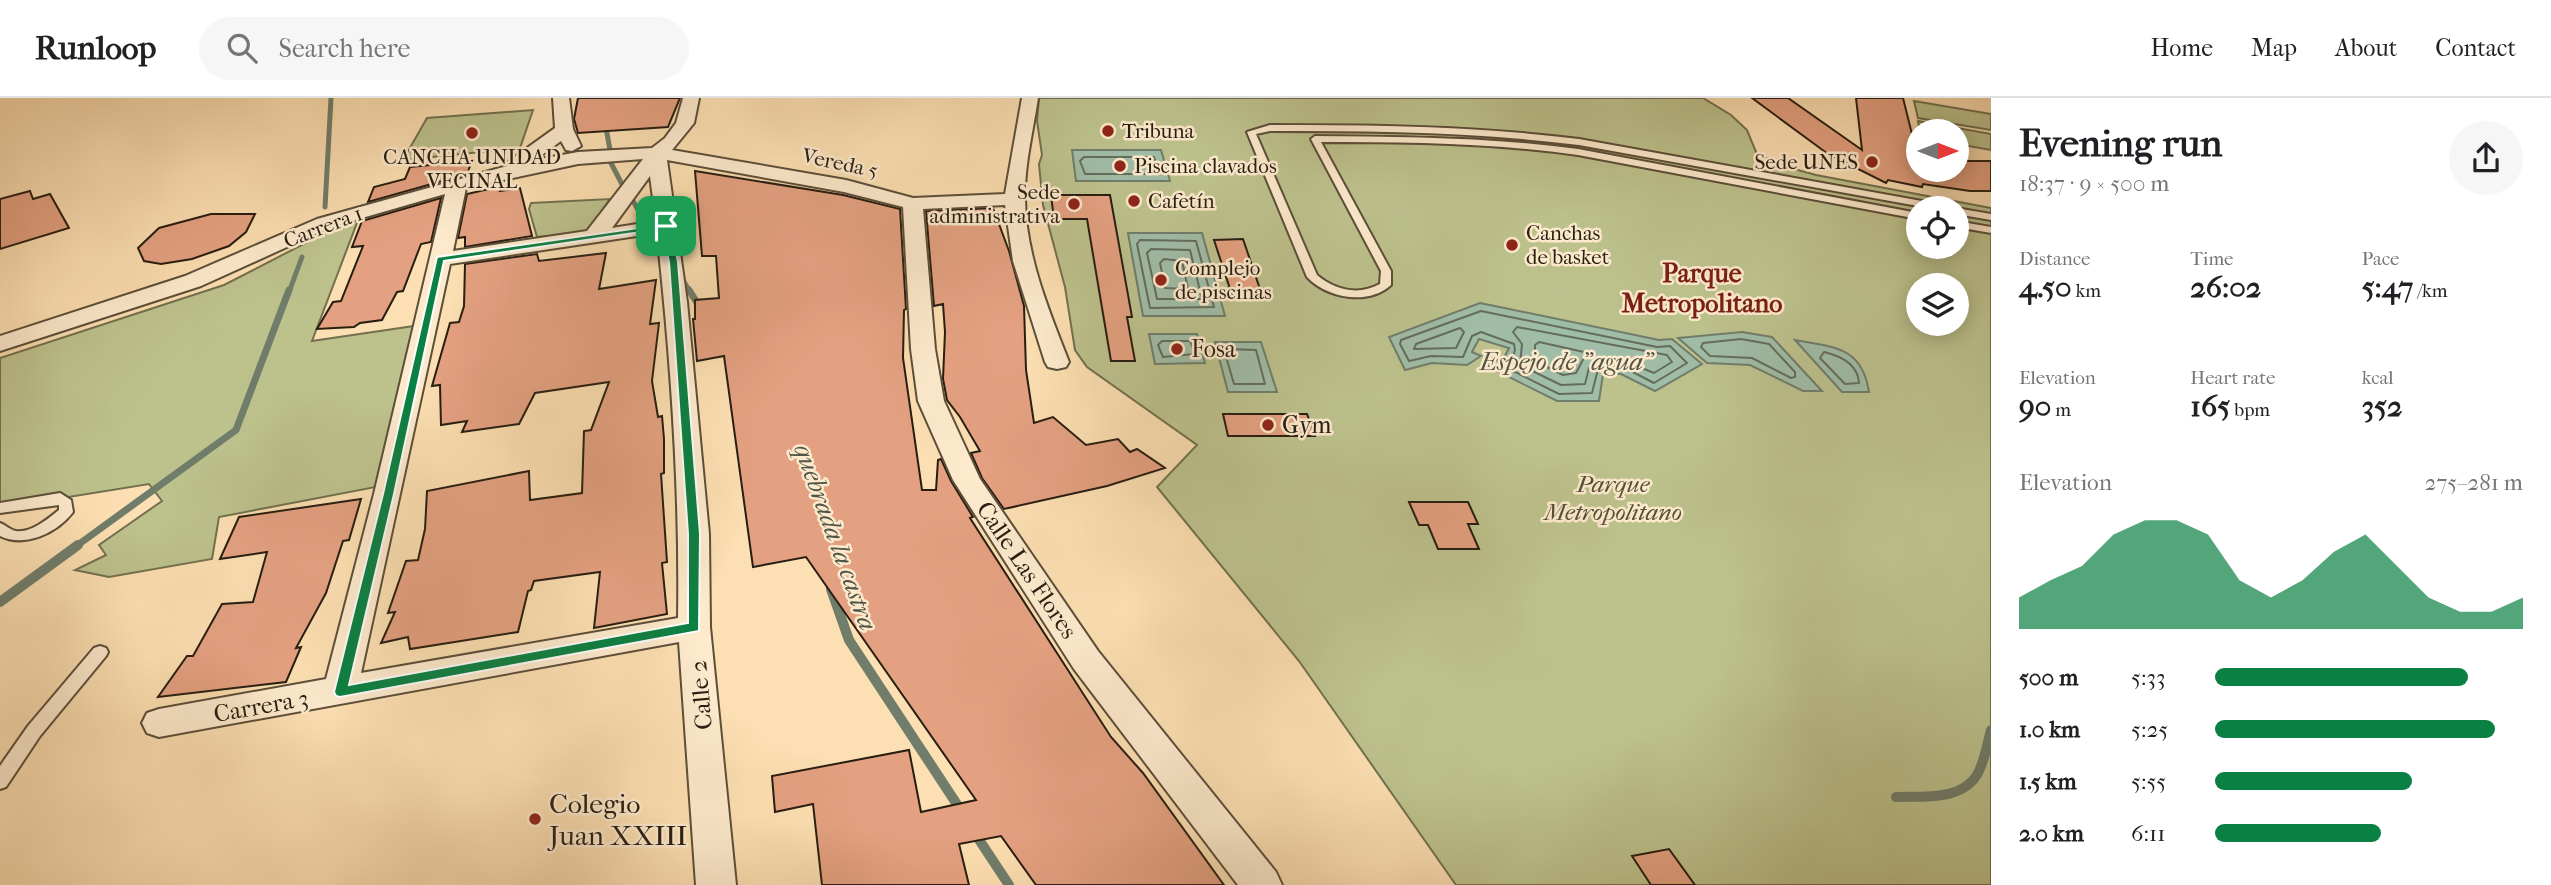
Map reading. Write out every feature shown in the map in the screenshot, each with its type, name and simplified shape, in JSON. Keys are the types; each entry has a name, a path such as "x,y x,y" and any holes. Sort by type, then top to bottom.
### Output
{"street":[{"path":"561,98 564,129 578,158"},
{"path":"593,237 628,195 657,153 671,142 685,123 691,98"},
{"path":"1030,98 1015,199 1027,269 1057,362"},
{"path":"503,173 545,146 564,129"},
{"name":"Carrera 1","path":"0,344 193,281 324,223 457,184 578,158 657,153"},
{"name":"Vereda 5","path":"657,153 835,184 913,204 1015,199"},
{"name":"Calle 2","path":"657,153 673,262 693,521 694,627 716,885"},
{"path":"340,692 388,494 457,184"},
{"name":"Calle Las Flores","path":"913,204 922,303 923,349 931,401 967,480 1086,660 1262,885"},
{"path":"440,259 666,226"},
{"name":"Carrera 3","path":"159,723 694,627"}],"lane":[{"path":"1906,201 1518,133 1436,129 1299,128 1260,128 1251,132 1312,277 1320,284 1342,292 1379,289 1385,285 1386,271 1315,139 1453,140 1533,146 1906,214"},
{"path":"1969,213 1991,217"},
{"path":"1969,226 1991,230"},
{"path":"0,508 60,498 66,503 66,512 36,532 14,536 1,532"},
{"path":"0,781 34,731 100,652"}],"green space":[{"name":"Parque Metropolitano","path":"1039,98 1703,98 1731,115 1747,130 1756,152 1776,164 1816,175 1927,196 1906,196 1906,259 1969,259 1969,204 1991,208 1991,885 1456,885 1299,661 1157,487 1197,445 1087,367 1075,350 1065,287 1043,205 1039,164 1042,155 1037,121"},
{"path":"1914,101 1991,114 1991,130 1969,126 1969,119 1918,118"},
{"name":"CANCHA UNIDAD VECINAL","path":"533,110 520,148 403,160 427,118"},
{"path":"1969,130 1991,134 1991,150 1969,146"},
{"path":"610,199 587,232 537,237 529,209 531,203"},
{"path":"360,215 312,341 414,326 381,486 219,517 212,559 109,577 75,570 106,555 99,545 162,501 149,484 0,508 0,358 224,285"}],"water":[{"name":"Piscina clavados","path":"1072,150 1161,150 1170,181 1076,181"},
{"path":"1128,233 1202,233 1225,316 1143,316"},
{"name":"Espejo de \"agua\"","path":"1480,303 1659,340 1672,339 1702,364 1655,391 1621,374 1603,374 1599,401 1557,401 1489,367 1491,358 1502,362 1509,348 1479,339 1472,352 1481,356 1467,365 1432,363 1405,370 1389,337"},
{"path":"1742,332 1772,337 1822,391 1803,391 1750,365 1707,363 1678,338"},
{"name":"Fosa","path":"1149,334 1197,334 1205,363 1155,364"},
{"path":"1795,340 1833,347 1853,357 1860,365 1869,392 1842,392"},
{"path":"1215,342 1261,342 1277,392 1228,392"}],"building":[{"path":"578,98 680,98 668,127 578,133 574,119"},
{"path":"1752,98 1788,98 1862,150 1856,98 1903,98 1908,119 1906,119 1906,182 1969,182 1969,161 1991,161 1991,191 1970,191 1923,184 1922,187 1888,180 1886,183 1828,154"},
{"path":"472,161 467,174 368,202 374,187 405,179 410,167"},
{"path":"695,171 843,195 900,209 906,309 903,358 922,490 936,490 938,460 941,459 973,517 970,518 1111,737 1143,773 1224,885 1036,885 1001,836 959,844 969,885 822,885 813,804 775,812 772,776 909,750 921,812 976,800 806,557 753,567 724,356 697,361 693,319 695,300 719,298 716,256 702,256"},
{"path":"502,186 500,191 520,188 532,236 465,247 465,237 458,238 467,194"},
{"path":"30,191 33,199 50,194 69,228 0,249 0,199"},
{"path":"1051,195 1110,195 1132,317 1127,317 1135,361 1111,361 1087,219 1054,219"},
{"path":"441,198 431,242 421,244 403,291 397,292 382,320 360,323 354,327 317,329 333,302 341,301 363,246 352,247 362,221"},
{"path":"993,208 1009,251 1024,306 1026,370 1034,423 1053,417 1086,445 1118,439 1130,452 1137,449 1165,468 1107,486 1004,509 982,478 971,453 980,451 947,400 943,379 943,304 934,306 926,211"},
{"path":"211,214 255,214 246,232 229,246 192,259 161,264 144,261 138,248 159,228"},
{"path":"1243,239 1262,295 1232,295 1214,240"},
{"path":"606,253 599,289 656,280 650,324 659,323 652,381 658,417 662,416 664,439 664,473 661,474 667,562 662,563 667,614 594,628 600,572 534,581 528,591 518,632 410,649 408,637 381,643 395,612 388,613 406,561 418,560 425,529 427,491 529,471 530,500 582,493 584,431 591,430 609,382 535,393 519,424 462,432 467,421 441,425 440,385 432,386 450,323 459,322 464,306 465,264 537,254 539,261"},
{"name":"Gym","path":"1223,414 1307,414 1315,436 1228,436"},
{"path":"361,499 349,540 343,541 326,593 296,648 301,647 286,682 158,697 187,656 193,656 222,604 253,602 267,552 220,559 239,517"},
{"path":"1409,502 1468,502 1478,524 1468,524 1479,549 1438,549 1428,525 1419,525"},
{"path":"1669,849 1695,885 1651,885 1632,856"}],"waterway":[{"path":"325,207 331,98"},
{"name":"quebrada la castra","path":"605,122 610,150"},
{"name":"quebrada la castra","path":"610,161 626,192"},
{"name":"quebrada la castra","path":"633,201 648,227"},
{"name":"quebrada la castra","path":"651,232 662,251"},
{"path":"289,292 302,257"},
{"name":"quebrada la castra","path":"680,275 690,292"},
{"path":"75,547 236,430 289,290"},
{"name":"quebrada la castra","path":"689,290 701,309"},
{"path":"0,602 78,545"},
{"name":"quebrada la castra","path":"831,589 849,640 962,812"},
{"path":"1896,797 1941,795 1963,788 1978,773 1991,730"},
{"name":"quebrada la castra","path":"974,832 1009,885"}],"place":[{"name":"Tribuna","path":"1108,131"},
{"name":"CANCHA UNIDAD VECINAL","path":"472,133"},
{"name":"Sede UNES","path":"1872,162"},
{"name":"Piscina clavados","path":"1120,166"},
{"name":"Cafetín","path":"1134,201"},
{"name":"Sede administrativa","path":"1074,204"},
{"name":"Canchas de basket","path":"1512,245"},
{"name":"Complejo de piscinas","path":"1161,280"},
{"name":"Fosa","path":"1177,349"},
{"name":"Gym","path":"1268,425"},
{"name":"Colegio Juan XXIII","path":"535,819"}],"district":[{"name":"Parque Metropolitano","path":"1702,288"}],"route":[{"path":"666,226 673,262 694,534 694,627 340,692 388,494 440,259 666,226"}]}
